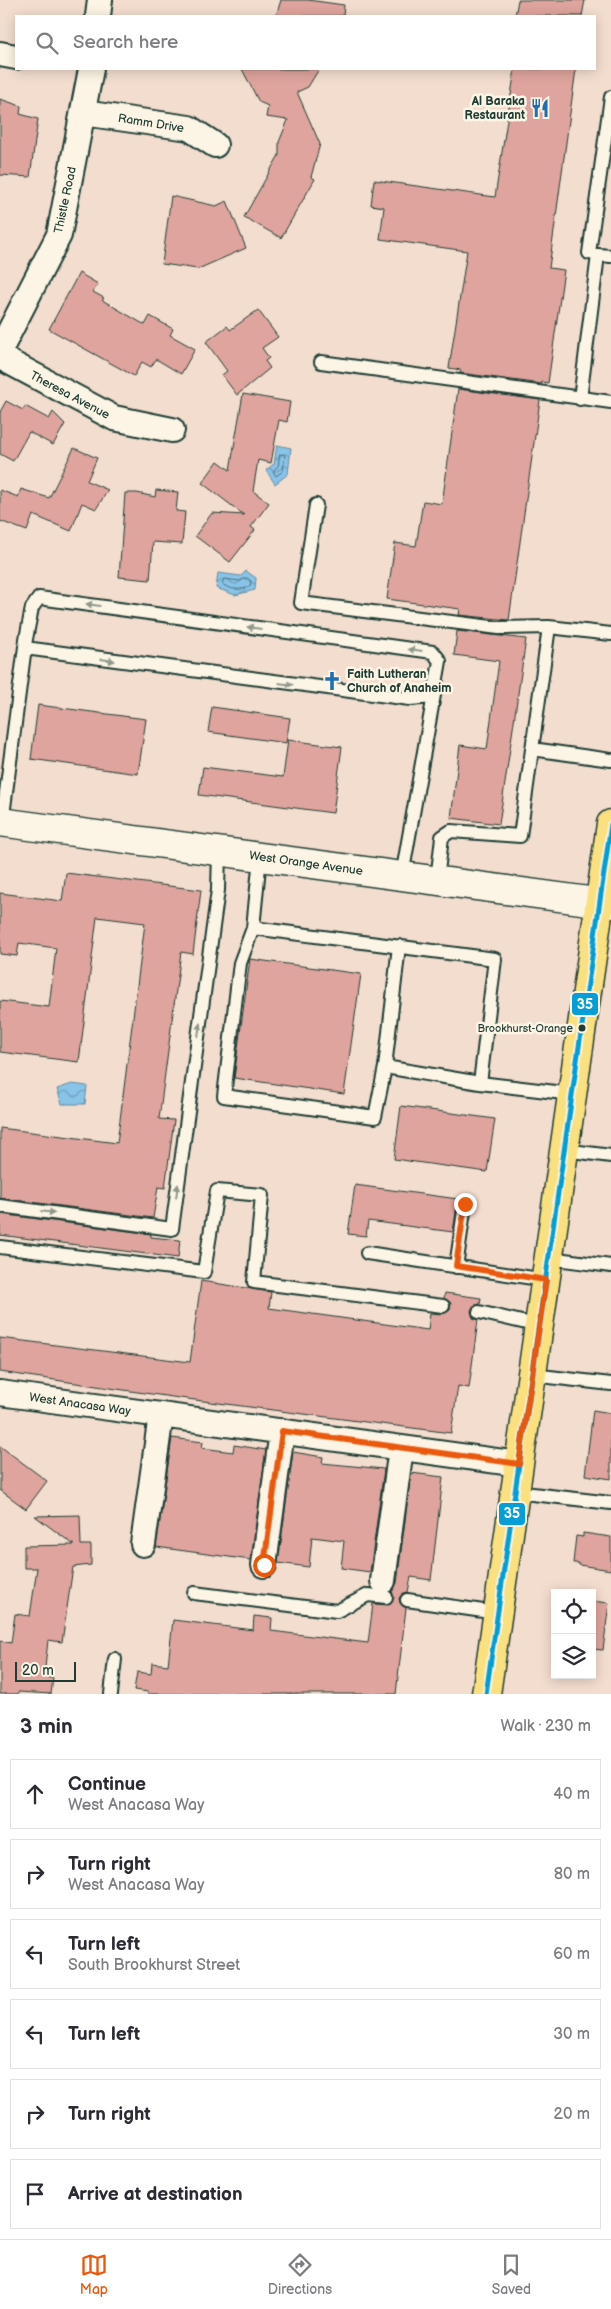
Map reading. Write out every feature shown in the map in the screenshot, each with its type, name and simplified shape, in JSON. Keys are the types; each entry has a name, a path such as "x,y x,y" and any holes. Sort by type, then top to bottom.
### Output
{"main road":[{"path":"486,1694 572,1094 606,904 611,824"}],"street":[{"path":"98,15 100,0"},
{"path":"0,54 15,57"},
{"name":"Thistle Road","path":"0,350 59,236 83,113 89,70"},
{"name":"Ramm Drive","path":"83,113 189,128 215,145"},
{"name":"Theresa Avenue","path":"0,357 114,418 172,430"},
{"name":"West Orange Avenue","path":"1,822 606,904"},
{"name":"West Anacasa Way","path":"0,1393 519,1464"},
{"path":"143,1544 160,1415"},
{"path":"264,1565 282,1431"},
{"path":"385,1589 401,1448"}],"lane":[{"path":"580,399 605,255 589,253 606,174 611,102"},
{"path":"321,362 611,402"},
{"path":"316,504 301,603 499,628 549,627 611,634"},
{"path":"1,822 25,648 32,608 39,598 434,652 440,660 402,876"},
{"path":"437,881 442,837 451,831 520,836 549,627"},
{"path":"25,648 391,697 410,699 433,697"},
{"path":"532,749 611,760"},
{"path":"0,1206 172,1229 218,890 219,852"},
{"path":"260,857 253,928 240,963 224,1096 375,1117 385,1066 399,946"},
{"path":"253,928 495,959 480,1083"},
{"path":"385,1066 480,1083 572,1094"},
{"path":"564,1150 611,1156"},
{"path":"0,1246 204,1272 217,1191 262,1195 254,1282 443,1306"},
{"path":"456,1266 465,1204"},
{"path":"367,1253 456,1266 547,1269 611,1266"},
{"path":"479,1312 539,1326"},
{"path":"532,1375 611,1384"},
{"path":"515,1492 611,1503"},
{"path":"194,1593 337,1611 368,1594 385,1589"},
{"path":"407,1600 497,1613"},
{"path":"111,1694 115,1659"}],"water":[{"path":"277,445 291,448 288,474 275,484 266,470 274,464"},
{"path":"246,571 256,578 255,590 235,595 216,588 218,573 241,576"},
{"path":"72,1084 87,1086 85,1104 62,1104 57,1089"}],"building":[{"path":"281,0 308,0 344,5 343,15 276,15"},
{"path":"518,0 585,0 582,15 515,15"},
{"path":"243,70 318,70 308,87 297,92 320,144 311,177 315,179 281,238 244,217 279,155 279,142 288,120 266,117 268,106 259,102"},
{"path":"515,70 576,70 549,268 564,270 548,383 542,382 542,384 460,373 461,370 449,368 467,251 380,239 384,207 371,205 374,180 495,197"},
{"path":"0,99 21,106 20,114 38,119 30,177 0,175"},
{"path":"171,196 216,206 227,201 246,248 198,269 162,264"},
{"path":"79,273 98,284 93,292 104,298 102,300 145,325 150,316 173,329 170,335 195,349 181,374 156,359 151,367 142,362 134,376 49,329"},
{"path":"258,310 278,337 262,348 269,358 265,361 270,368 237,395 222,375 227,371 206,342 227,326 230,330"},
{"path":"458,389 540,400 509,620 459,615 460,609 387,599 395,543 416,546 423,501 442,504"},
{"path":"243,394 290,402 287,422 279,420 271,463 258,460 253,491 269,503 251,527 255,530 230,562 195,536 212,513 244,515 202,483 218,461 230,470"},
{"path":"6,401 23,410 25,406 49,419 53,412 65,424 53,445 29,432 13,461 0,454 0,412"},
{"path":"74,448 97,458 87,481 108,490 96,509 82,503 71,531 33,515 27,531 0,521 0,490 18,497 21,489 49,498"},
{"path":"156,490 178,492 176,511 185,512 182,544 153,542 150,580 119,577 125,493 137,493 155,497"},
{"path":"457,631 526,639 499,824 451,818 460,745 487,749 499,661 454,655"},
{"path":"38,705 146,719 138,774 31,759"},
{"path":"212,707 290,718 286,743 208,732"},
{"path":"288,740 342,747 333,813 199,795 203,767 283,777"},
{"path":"66,873 201,890 193,954 181,952 159,1119 174,1120 165,1188 158,1187 153,1218 0,1198 0,1128 117,1143 145,923 97,917 79,1062 0,1052 0,1001 49,1007 56,948 19,943 17,956 0,954 0,893 62,901"},
{"path":"250,959 361,974 344,1094 234,1078"},
{"path":"401,1106 495,1119 487,1172 394,1159"},
{"path":"355,1185 458,1199 453,1232 368,1221 366,1236 348,1234"},
{"path":"0,1214 151,1234 151,1237 180,1240 178,1258 0,1235"},
{"path":"201,1281 271,1292 269,1308 428,1330 430,1313 442,1314 450,1310 451,1303 444,1298 445,1293 481,1298 480,1304 473,1306 471,1311 473,1318 478,1320 469,1388 458,1386 451,1433 172,1397 0,1372 0,1338 190,1362"},
{"path":"593,1410 611,1413 611,1479 585,1475"},
{"path":"172,1438 203,1442 202,1448 233,1452 234,1445 266,1450 251,1560 156,1547"},
{"path":"0,1446 47,1481 26,1509 0,1490"},
{"path":"293,1452 323,1457 322,1463 384,1469 370,1572 341,1568 344,1541 312,1537 309,1567 278,1563"},
{"path":"411,1473 443,1477 431,1580 411,1577 408,1592 399,1598 400,1603 406,1608 396,1694 148,1694 148,1692 134,1690 137,1672 151,1674 152,1663 168,1665 173,1620 253,1630 254,1616 272,1618 271,1631 368,1643 373,1604 389,1605 394,1598 392,1591 397,1583"},
{"path":"80,1515 81,1545 91,1545 91,1565 73,1567 62,1642 48,1640 44,1677 53,1678 51,1694 18,1692 18,1694 0,1694 0,1641 11,1643 15,1614 30,1616 37,1568 24,1568 24,1546 74,1545 35,1516"},
{"path":"583,1533 611,1537 611,1570 573,1563 576,1536 583,1537"},
{"path":"596,1601 609,1603 603,1650 596,1649"}],"transit line":[{"name":"35","path":"486,1694 611,824"}],"place":[{"name":"Al Baraka Restaurant","path":"540,108"},
{"name":"Faith Lutheran Church of Anaheim","path":"332,681"},
{"name":"Brookhurst-Orange","path":"582,1028"}],"route":[{"path":"264,1565 282,1431 519,1464 546,1280 456,1266 465,1204"}]}
